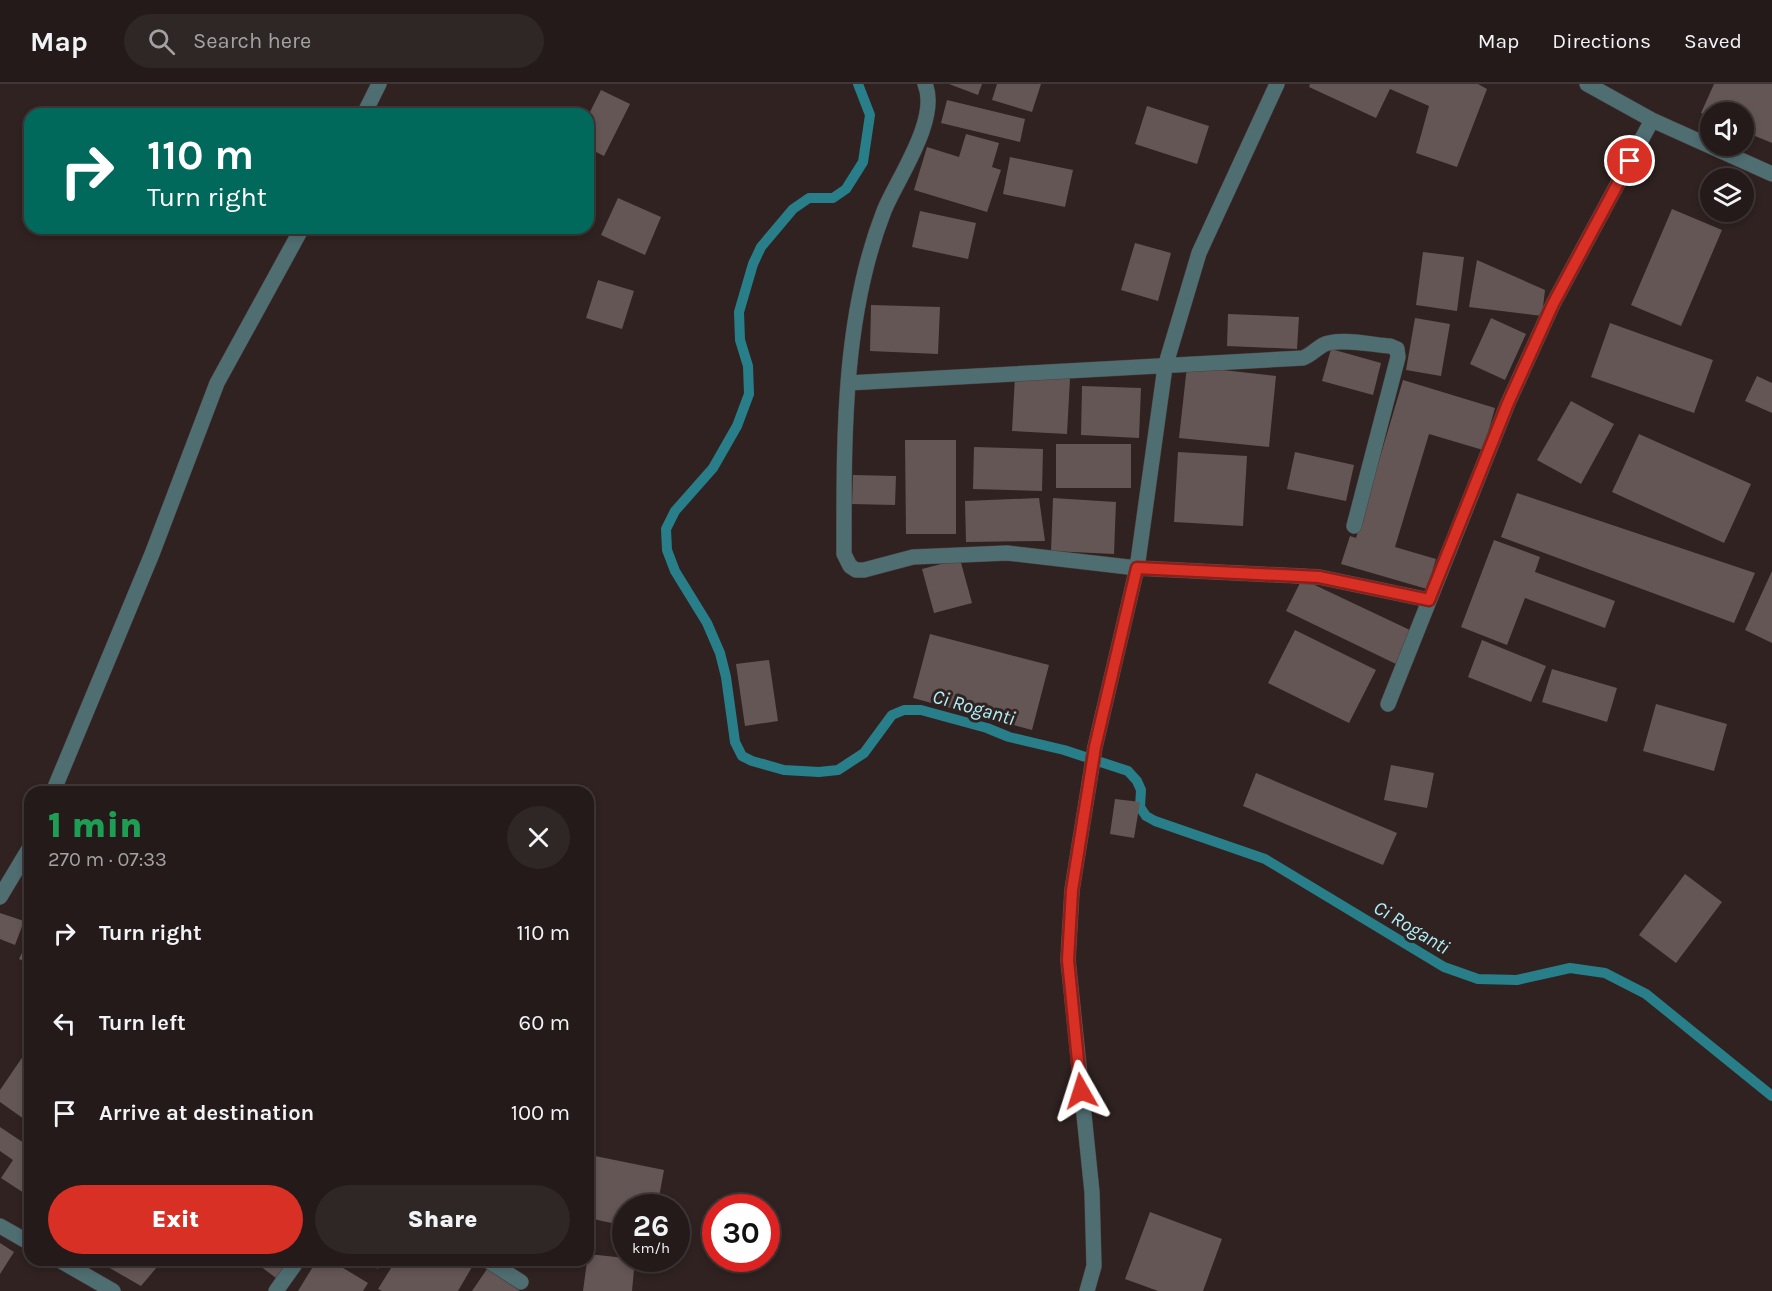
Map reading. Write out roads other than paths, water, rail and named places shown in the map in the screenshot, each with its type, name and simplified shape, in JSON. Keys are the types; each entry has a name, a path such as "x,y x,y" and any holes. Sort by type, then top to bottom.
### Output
{"street":[{"path":"367,108 379,84"},
{"path":"925,84 927,114 915,150 885,211 861,283 848,383 845,430 844,554 850,566 856,570 864,570 913,556 1007,553 1137,568 1319,577 1429,600"},
{"path":"1087,1291 1094,1266 1092,1192 1068,960 1072,890 1095,747 1137,568 1165,367 1199,253 1277,84"},
{"path":"1587,84 1652,120 1772,174"},
{"path":"1388,704 1508,403 1553,304 1652,120"},
{"path":"55,786 152,554 217,383 299,234"},
{"path":"848,383 1303,358 1323,345 1333,342 1390,346 1396,349 1398,357 1354,526"},
{"path":"0,897 24,857"},
{"path":"0,1226 24,1240"},
{"path":"82,1266 113,1291"},
{"path":"276,1291 294,1266"},
{"path":"496,1266 521,1282"}],"waterway":[{"name":"Ci Roganti","path":"858,84 870,115 863,162 846,189 833,198 809,198 793,209 761,247 753,264 739,312 740,340 748,366 749,394 737,426 713,468 675,511 666,529 667,550 675,571 707,623 720,653 726,677 735,742 742,756 784,770 819,772 838,770 864,753 892,715 904,710 921,710 987,728 1009,737 1064,750 1128,771 1141,790 1140,807 1146,816 1265,859 1444,967 1478,979 1517,980 1570,968 1605,973 1646,994 1772,1096"}]}
